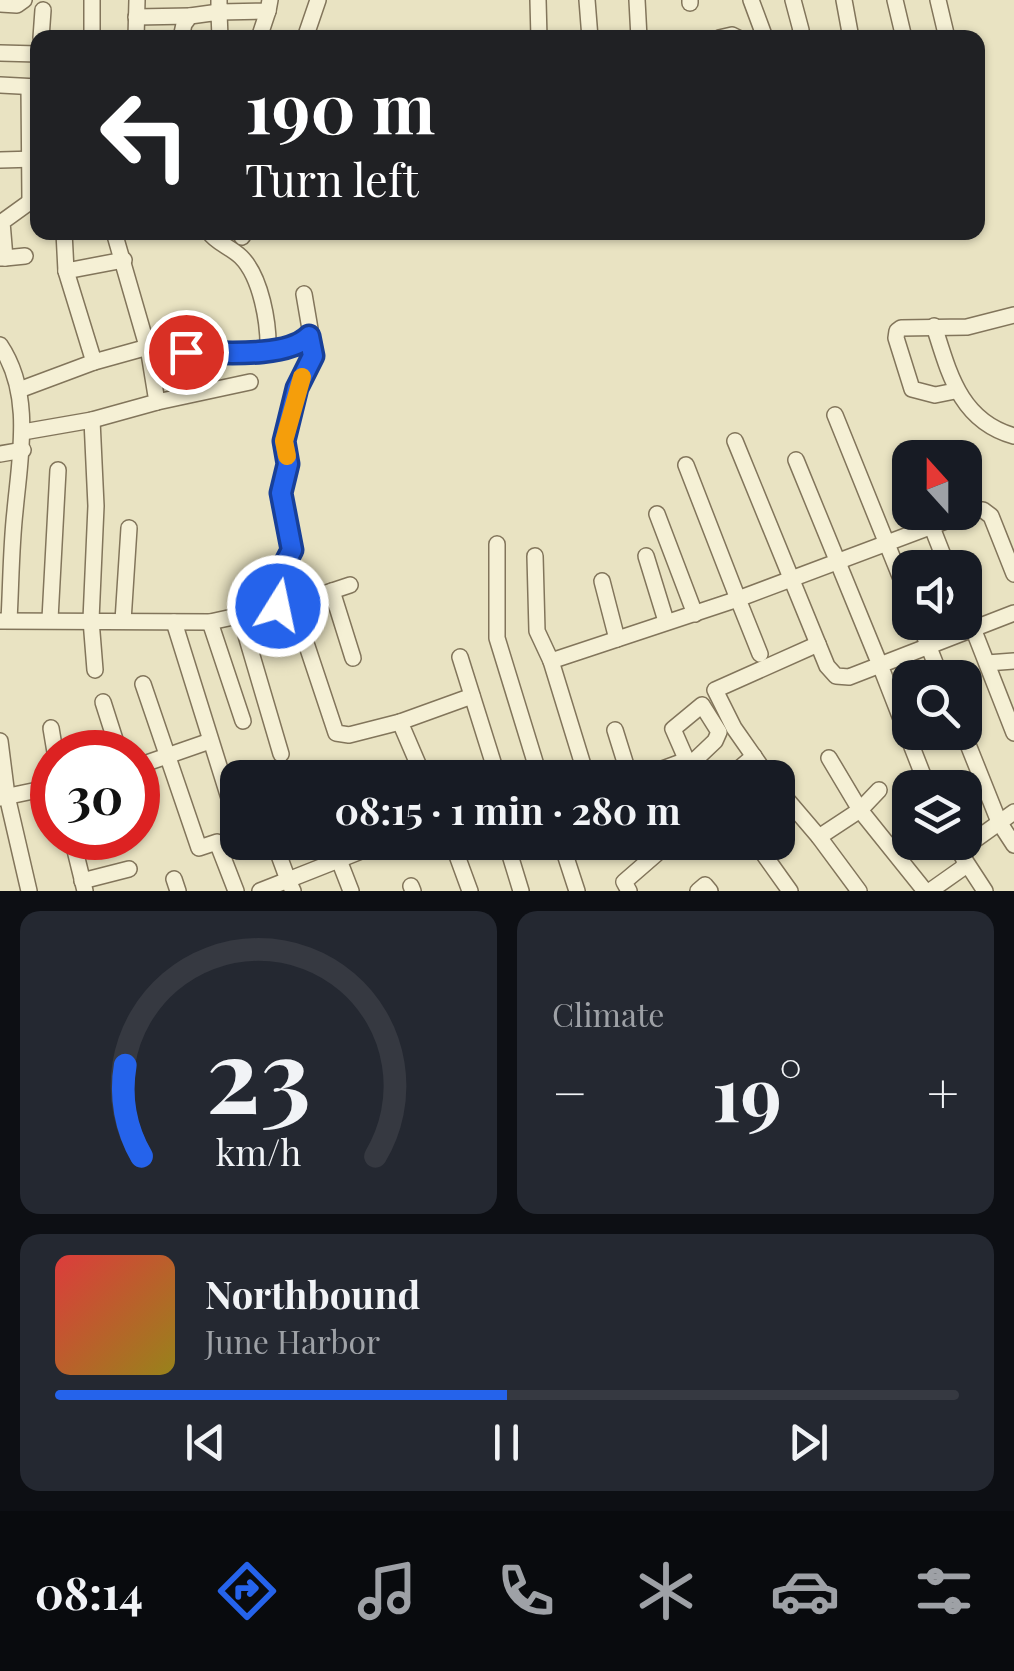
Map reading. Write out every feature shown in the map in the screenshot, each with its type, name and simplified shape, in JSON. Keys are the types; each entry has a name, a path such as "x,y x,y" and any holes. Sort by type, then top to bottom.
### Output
{"street":[{"path":"0,4 17,5 24,0"},
{"path":"92,0 92,30"},
{"path":"308,30 318,0"},
{"path":"538,0 539,30"},
{"path":"587,0 589,30"},
{"path":"637,0 639,30"},
{"path":"751,0 762,30"},
{"path":"794,0 801,30"},
{"path":"844,0 850,30"},
{"path":"895,0 902,30"},
{"path":"938,0 945,30"},
{"path":"137,8 190,16 219,6 269,6 262,30"},
{"path":"42,30 43,10"},
{"path":"183,30 190,16"},
{"path":"0,53 30,54"},
{"path":"0,85 30,87"},
{"path":"0,160 30,159"},
{"path":"25,256 2,258 2,222 30,201"},
{"path":"64,240 66,271 94,362"},
{"path":"117,240 148,350 157,402"},
{"path":"214,240 237,253 253,273 268,350"},
{"path":"66,271 124,260"},
{"path":"304,294 313,356 297,388 284,441 288,464 281,493 292,550 274,584 286,605 336,733 349,736 472,696"},
{"path":"955,390 924,394 909,385 897,331 967,327 1014,315"},
{"path":"934,326 955,390 966,407 1014,436"},
{"path":"19,390 94,362 148,350 268,350 300,343 309,336"},
{"path":"0,345 19,390 23,432 5,621 210,622 350,585"},
{"path":"23,432 92,420 250,382"},
{"path":"835,415 892,555"},
{"path":"92,420 91,620 95,670"},
{"path":"734,442 827,666 836,676 849,677 942,640"},
{"path":"0,454 22,450"},
{"path":"796,460 921,770"},
{"path":"686,465 760,654"},
{"path":"50,620 58,470"},
{"path":"982,510 991,516 1014,574"},
{"path":"657,514 695,614"},
{"path":"123,620 129,528"},
{"path":"551,661 838,564 909,530"},
{"path":"94,543 128,545"},
{"path":"497,544 497,638 534,760"},
{"path":"535,556 537,631 551,661 581,760"},
{"path":"646,556 666,622"},
{"path":"602,582 617,639"},
{"path":"332,591 353,658"},
{"path":"982,624 1014,613"},
{"path":"240,614 281,754"},
{"path":"174,622 220,771"},
{"path":"210,622 243,722"},
{"path":"926,640 934,660"},
{"path":"978,640 1014,733"},
{"path":"757,760 715,690 818,644"},
{"path":"460,657 492,760"},
{"path":"987,664 1014,661"},
{"path":"143,684 198,848 217,842 236,891"},
{"path":"104,702 112,730"},
{"path":"400,722 416,760"},
{"path":"616,730 627,760"},
{"path":"160,759 210,741"},
{"path":"0,742 3,797 30,891"},
{"path":"970,750 999,822 1014,845"},
{"path":"749,760 754,756"},
{"path":"829,758 860,810 928,891 958,872 964,862 965,847 1014,812"},
{"path":"819,837 860,810 879,790"},
{"path":"3,797 30,791"},
{"path":"795,809 859,891"},
{"path":"78,860 84,886 129,869"},
{"path":"281,860 290,885"},
{"path":"260,891 290,885 339,860 351,891"},
{"path":"459,860 470,891"},
{"path":"512,860 521,891"},
{"path":"567,860 577,891"},
{"path":"629,891 624,882 649,860"},
{"path":"768,860 790,891"},
{"path":"964,862 985,891"},
{"path":"698,891 705,885 710,891"}],"slow traffic":[{"path":"287,456 284,441 302,377"}],"route":[{"path":"186,352 262,352 300,343 309,336 313,356 297,388 284,441 288,464 281,493 292,550 274,584 278,606"}]}
